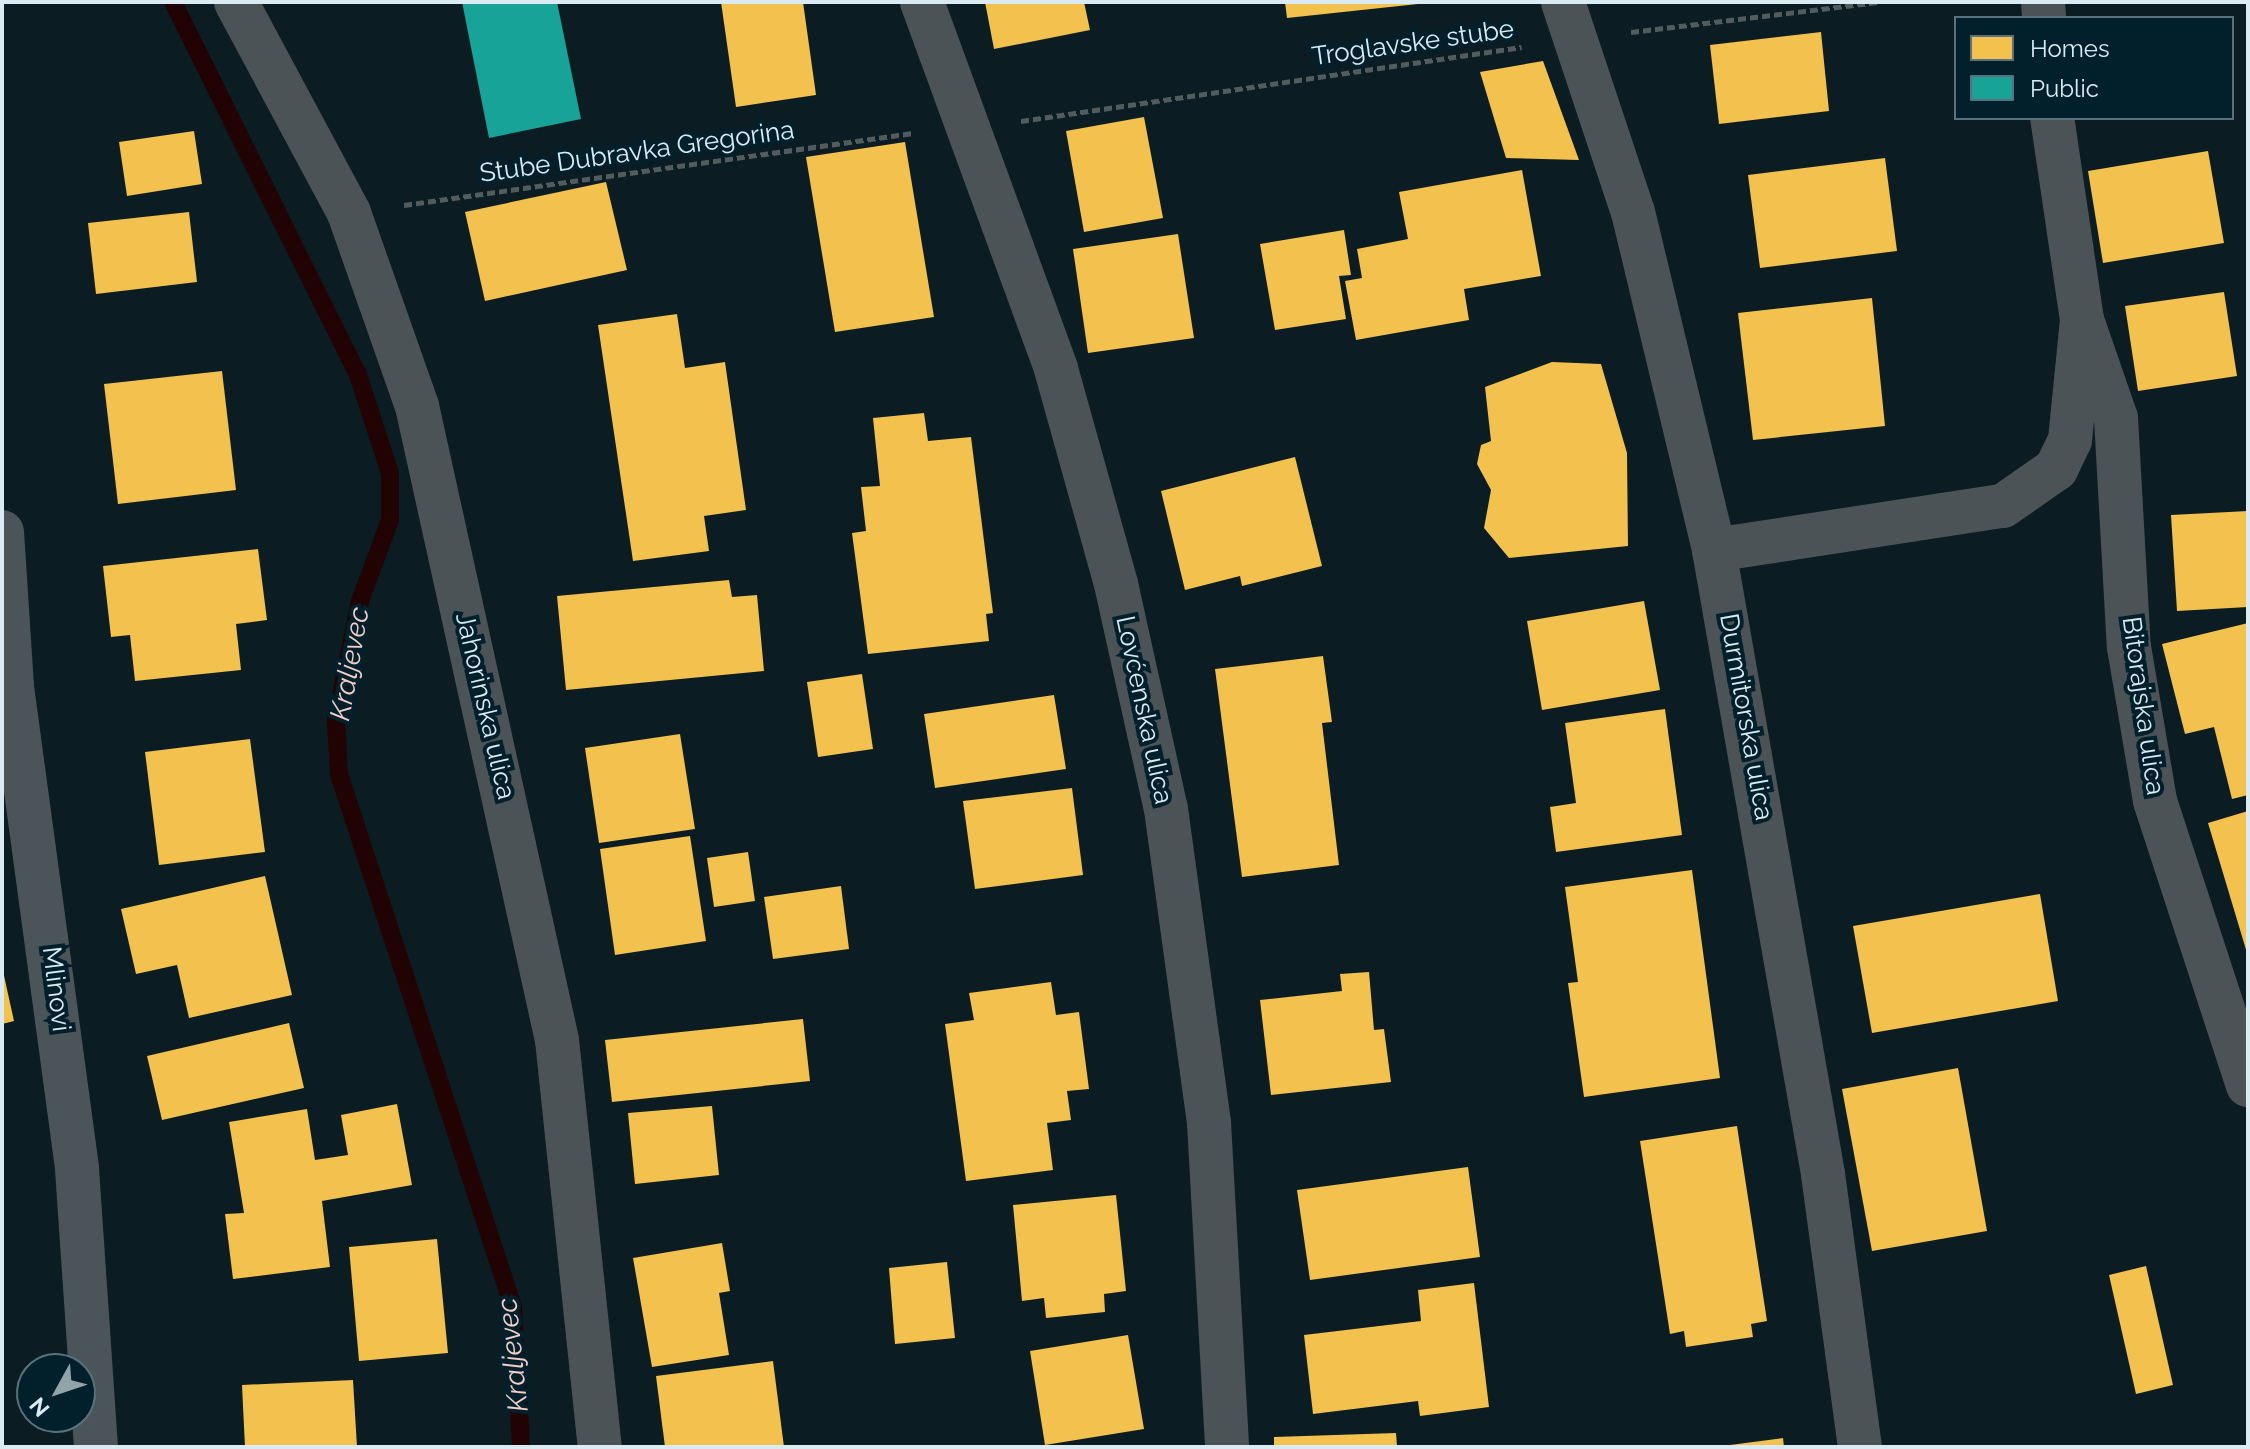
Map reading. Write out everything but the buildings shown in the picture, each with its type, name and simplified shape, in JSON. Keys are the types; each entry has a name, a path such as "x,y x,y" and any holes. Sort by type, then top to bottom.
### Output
{"main road":[{"name":"Mlinovi","path":"2,532 12,687 77,1169 96,1447"}],"street":[{"name":"Jahorinska ulica","path":"236,2 349,213 417,406 528,894 557,1040 600,1447"},
{"name":"Lovćenska ulica","path":"922,2 1056,369 1116,584 1166,809 1209,1123 1227,1447"},
{"name":"Durmitorska ulica","path":"1569,20 1633,212 1714,550 1823,1174 1860,1447"},
{"name":"Bitorajska ulica","path":"2052,120 2082,320 2116,418 2129,647 2155,801 2248,1085"},
{"name":"Bitorajska ulica","path":"1714,550 1848,525 1970,513 2033,492 2056,469 2070,440 2082,320"}],"path":[{"name":"Troglavske stube","path":"1015,122 1569,20 1880,2"},
{"name":"Stube Dubravka Gregorina","path":"349,213 930,131"}],"waterway":[{"name":"Kraljevec","path":"173,2 357,372 390,473 390,520 360,601 336,720 339,774 513,1307 521,1447"}]}
